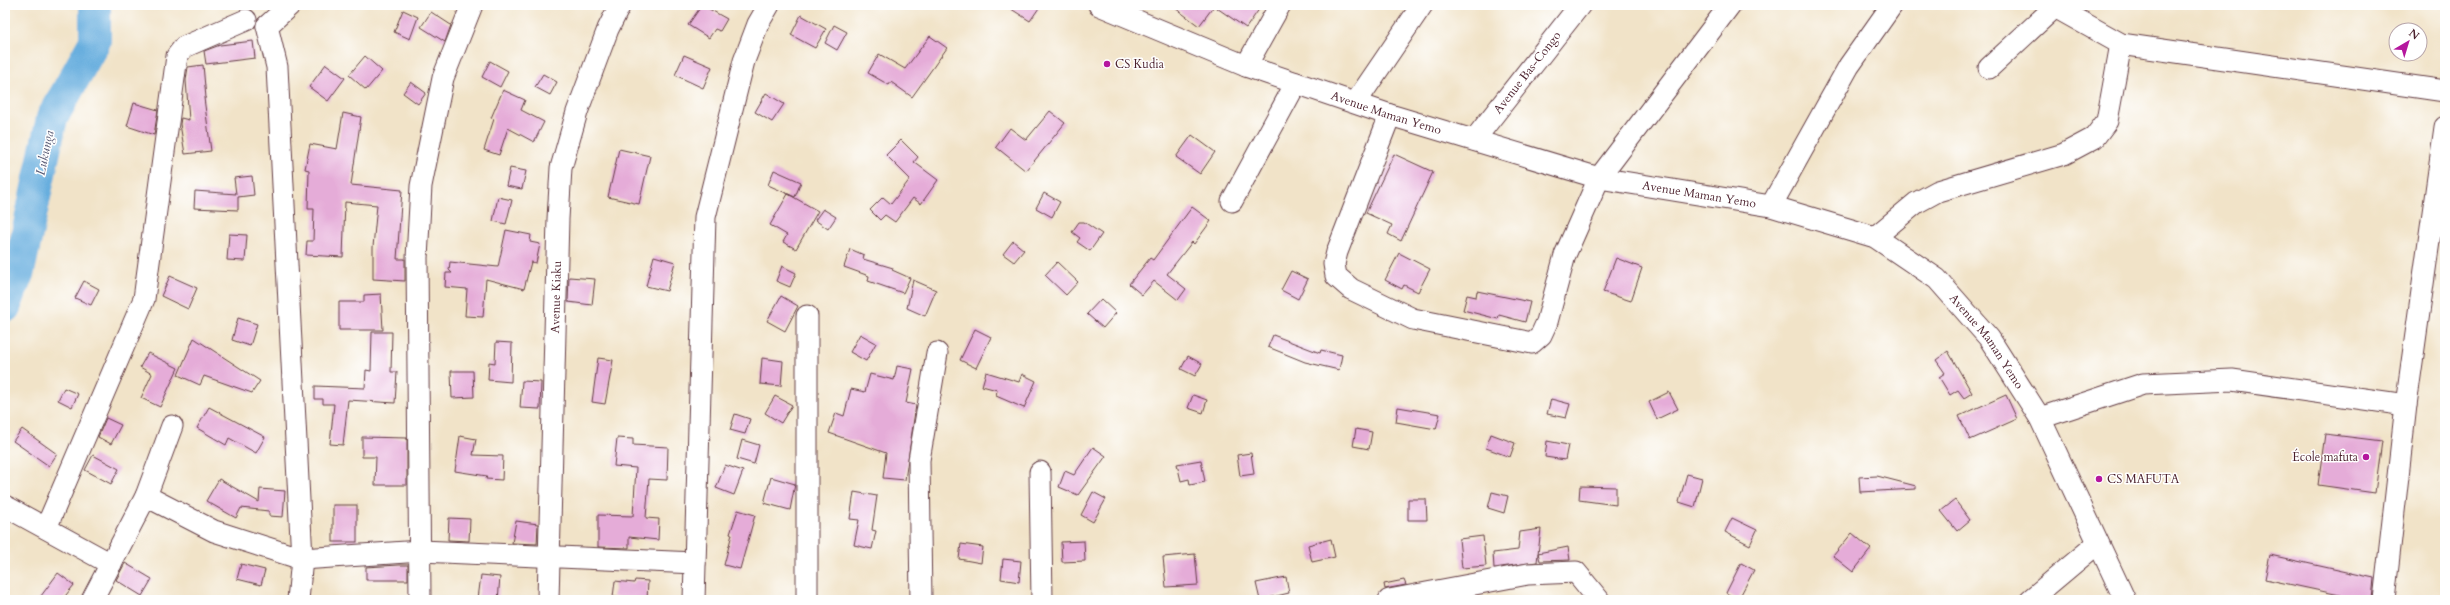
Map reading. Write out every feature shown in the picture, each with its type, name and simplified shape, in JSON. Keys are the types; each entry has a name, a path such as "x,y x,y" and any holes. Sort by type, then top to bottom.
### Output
{"street":[{"path":"267,26 290,5"},
{"path":"420,600 417,258 421,186 443,78 472,5"},
{"name":"Avenue Kiaku","path":"548,600 558,219 562,168 577,112 608,29 620,5"},
{"path":"694,600 705,217 744,61 758,24 769,5"},
{"name":"Avenue Maman Yemo","path":"1100,5 1131,11 1246,66 1356,102 1390,115 1599,178 1771,206 1875,237 1937,279 1990,338 2040,418 2125,600"},
{"path":"1246,66 1280,5"},
{"path":"1356,102 1422,5"},
{"name":"Avenue Bas-Congo","path":"1474,140 1580,5"},
{"path":"1390,115 1334,264 1336,276 1351,289 1413,319 1532,343 1541,335 1547,322 1566,255 1599,178 1730,5"},
{"path":"1771,206 1849,66 1892,5"},
{"path":"1989,68 2056,6 2122,44 2445,91"},
{"path":"46,528 144,299 177,56 184,47 241,12 267,26 277,68 302,559 298,600"},
{"path":"1875,237 1916,204 1938,191 2064,154 2094,138 2106,121 2122,44"},
{"path":"1232,201 1296,83"},
{"path":"2384,600 2406,405 2438,241 2445,127"},
{"path":"806,600 807,316"},
{"path":"921,600 919,460 937,353"},
{"path":"2040,418 2143,384 2232,380 2406,405"},
{"path":"92,600 146,496 172,426"},
{"path":"1040,472 1042,600"},
{"path":"146,496 214,531 302,559 420,551 695,564"},
{"path":"5,506 111,564"},
{"path":"2030,600 2098,543"},
{"path":"1389,600 1528,574 1576,572 1599,600"}],"building":[{"path":"702,5 727,19 720,31 715,29 709,38 688,25"},
{"path":"1005,5 1041,5 1030,21"},
{"path":"1171,5 1262,5 1246,28 1214,6 1199,26"},
{"path":"403,10 418,17 410,39 394,32"},
{"path":"431,12 451,25 445,42 421,27"},
{"path":"801,15 826,29 815,48 791,35"},
{"path":"834,25 847,32 837,50 825,43"},
{"path":"930,36 947,48 912,97 891,82 889,85 868,73 879,54 905,69"},
{"path":"253,41 255,58 206,64 204,51 220,45"},
{"path":"684,55 712,67 703,88 675,75"},
{"path":"365,56 382,71 366,90 349,75"},
{"path":"490,61 508,71 500,87 482,77"},
{"path":"326,64 345,78 328,101 309,87"},
{"path":"203,65 206,98 204,98 211,151 185,154 180,124 181,118 189,120 186,80 188,67"},
{"path":"543,74 557,82 550,95 535,87"},
{"path":"411,82 426,93 418,104 403,93"},
{"path":"503,90 525,100 521,110 544,122 534,142 508,128 499,155 484,150 494,119 491,118"},
{"path":"766,93 784,104 772,122 755,112"},
{"path":"134,103 158,110 154,135 127,126"},
{"path":"1050,111 1065,123 1026,171 996,147 1010,128 1026,140"},
{"path":"343,113 361,117 351,185 402,190 397,259 405,259 405,281 373,279 373,247 377,205 345,202 343,257 306,255 307,241 313,241 314,209 308,209 309,170 305,169 310,144 337,149"},
{"path":"1192,135 1215,152 1200,174 1176,157"},
{"path":"901,140 918,157 914,162 938,180 921,204 913,198 895,222 885,215 880,220 870,210 883,197 891,204 910,179 886,155"},
{"path":"619,149 650,156 639,204 608,197"},
{"path":"1394,154 1433,172 1401,241 1388,234 1392,225 1366,213"},
{"path":"510,168 526,171 522,189 506,186"},
{"path":"774,170 801,182 795,197 768,185"},
{"path":"252,176 254,195 238,197 238,210 194,208 195,191 236,194 234,178"},
{"path":"1044,193 1060,202 1052,217 1036,208"},
{"path":"788,194 818,211 796,249 783,242 787,235 770,225"},
{"path":"498,197 512,200 506,224 493,221"},
{"path":"1192,207 1211,221 1194,244 1192,242 1167,274 1186,289 1178,300 1154,281 1142,295 1129,284 1150,258 1153,260"},
{"path":"823,209 836,217 828,229 815,220"},
{"path":"1079,222 1084,222 1102,234 1090,251 1077,242 1080,238 1072,232"},
{"path":"506,230 531,235 530,242 540,244 536,263 531,262 524,289 486,279 483,317 465,316 467,289 445,287 446,273 452,273 449,270 450,262 498,267"},
{"path":"229,234 247,235 245,261 227,260"},
{"path":"1013,241 1024,250 1014,262 1003,254"},
{"path":"850,249 864,255 863,259 893,268 892,270 910,278 903,293 868,281 869,276 844,267"},
{"path":"1399,253 1430,269 1418,292 1404,285 1402,289 1385,280"},
{"path":"654,256 675,262 667,291 646,286"},
{"path":"1616,258 1642,268 1631,301 1603,292"},
{"path":"1057,262 1078,282 1066,295 1045,275"},
{"path":"782,266 796,273 790,287 776,281"},
{"path":"1291,271 1308,279 1298,299 1281,290"},
{"path":"170,276 197,288 188,309 161,296"},
{"path":"569,277 595,279 592,305 568,302"},
{"path":"913,280 936,290 925,316 907,308"},
{"path":"84,281 99,289 91,305 75,298"},
{"path":"1477,291 1530,302 1525,322 1499,315 1498,319 1463,310 1467,295 1476,297"},
{"path":"381,294 383,330 339,330 339,302 364,302 364,295"},
{"path":"781,296 798,306 785,331 767,321"},
{"path":"1101,299 1116,313 1103,328 1087,314"},
{"path":"238,318 257,324 250,346 232,340"},
{"path":"975,329 991,337 976,368 960,360"},
{"path":"372,332 392,332 391,372 397,372 395,403 348,400 343,445 330,444 334,404 323,404 323,399 315,399 315,386 365,388 366,370 371,371"},
{"path":"860,334 876,343 866,361 850,352"},
{"path":"1273,335 1320,353 1321,350 1342,355 1339,370 1305,362 1268,347"},
{"path":"194,338 260,381 252,393 204,376 200,385 178,375"},
{"path":"496,342 512,343 511,382 488,380 489,362 495,363"},
{"path":"1948,351 1972,393 1964,398 1958,390 1950,395 1939,377 1945,373 1936,360"},
{"path":"148,353 178,368 160,407 141,398 152,374 140,367"},
{"path":"1188,356 1202,364 1195,376 1181,369"},
{"path":"598,358 613,360 605,404 592,402"},
{"path":"762,358 783,361 781,386 760,384"},
{"path":"897,366 913,369 906,403 916,405 905,480 883,478 886,453 829,433 836,413 844,416 851,389 865,392 870,374 894,380"},
{"path":"451,371 473,371 474,397 452,398"},
{"path":"986,372 1019,382 1022,374 1036,381 1024,408 996,396 997,390 982,386"},
{"path":"522,381 541,382 540,409 520,408"},
{"path":"64,388 78,394 72,407 58,400"},
{"path":"1669,392 1678,409 1657,419 1649,402"},
{"path":"1193,395 1207,400 1203,413 1188,408"},
{"path":"2006,395 2017,419 1970,440 1959,416"},
{"path":"775,396 792,405 781,423 765,413"},
{"path":"1551,399 1570,404 1566,418 1547,414"},
{"path":"209,407 265,437 256,453 229,438 226,445 197,428"},
{"path":"1398,407 1440,414 1436,429 1396,422"},
{"path":"735,414 750,419 745,434 730,430"},
{"path":"106,418 121,425 111,444 98,437"},
{"path":"22,429 57,454 49,466 13,441"},
{"path":"1356,429 1372,432 1369,449 1353,446"},
{"path":"1491,434 1515,443 1510,457 1486,448"},
{"path":"2325,434 2382,441 2375,493 2318,485"},
{"path":"460,436 476,439 473,455 503,456 502,480 486,479 487,476 455,471"},
{"path":"362,437 407,438 407,485 375,485 376,457 362,457"},
{"path":"617,438 633,439 633,445 668,447 667,480 649,479 646,518 659,519 658,540 629,537 629,548 598,547 598,515 633,516 636,468 614,466"},
{"path":"742,440 759,445 754,464 737,459"},
{"path":"1547,441 1568,445 1565,460 1545,457"},
{"path":"1093,447 1106,456 1078,495 1059,487 1065,471 1074,475"},
{"path":"1251,453 1254,474 1240,476 1237,455"},
{"path":"93,455 119,469 111,484 85,470"},
{"path":"1201,460 1205,482 1190,485 1189,479 1181,481 1177,464"},
{"path":"725,465 743,471 734,495 716,488"},
{"path":"1687,474 1702,478 1695,507 1679,502"},
{"path":"1877,476 1916,486 1916,489 1860,492 1859,477"},
{"path":"771,477 795,484 790,510 764,503"},
{"path":"219,479 259,502 260,489 285,491 283,517 269,516 269,511 241,508 236,518 206,501"},
{"path":"1580,486 1616,487 1616,505 1579,500"},
{"path":"854,492 877,496 872,530 876,531 872,549 854,545 859,520 850,519"},
{"path":"1093,492 1106,499 1093,522 1081,515"},
{"path":"1492,492 1508,496 1504,513 1488,508"},
{"path":"1408,499 1426,499 1427,520 1408,520"},
{"path":"1955,500 1970,520 1957,531 1941,511"},
{"path":"333,505 357,505 357,542 333,542"},
{"path":"738,510 755,515 740,569 724,565 732,534 730,534"},
{"path":"449,518 470,519 469,541 448,540"},
{"path":"1732,518 1757,530 1750,545 1725,532"},
{"path":"516,521 538,524 537,544 512,543"},
{"path":"1541,529 1537,562 1494,568 1493,553 1518,550 1520,532"},
{"path":"1852,533 1871,549 1853,572 1833,556"},
{"path":"1483,536 1486,566 1462,568 1459,539"},
{"path":"1331,539 1335,557 1312,562 1308,545"},
{"path":"1084,541 1085,561 1062,562 1061,542"},
{"path":"961,544 983,547 981,563 959,559"},
{"path":"1568,547 1570,560 1540,561 1538,553"},
{"path":"1195,554 1198,585 1166,587 1163,557"},
{"path":"2270,555 2374,578 2372,600 2363,600 2265,579"},
{"path":"1003,559 1021,561 1019,582 1001,579"},
{"path":"125,563 152,579 142,596 116,580"},
{"path":"1741,563 1754,570 1738,600 1726,593"},
{"path":"241,564 265,570 261,585 237,579"},
{"path":"408,565 408,580 366,580 366,567"},
{"path":"58,573 74,585 62,600 38,600"},
{"path":"481,575 500,577 498,600 478,599"},
{"path":"1286,577 1289,593 1260,600 1256,583"},
{"path":"635,580 648,581 647,600 613,597 615,581 634,583"},
{"path":"1404,580 1406,585 1385,589 1384,584"}],"waterway":[{"name":"Lukunga","path":"5,307 19,271 52,118 95,41 95,5"}],"place":[{"name":"CS Kudia","path":"1107,64"},
{"name":"École mafuta","path":"2366,457"},
{"name":"CS MAFUTA","path":"2099,479"}]}
